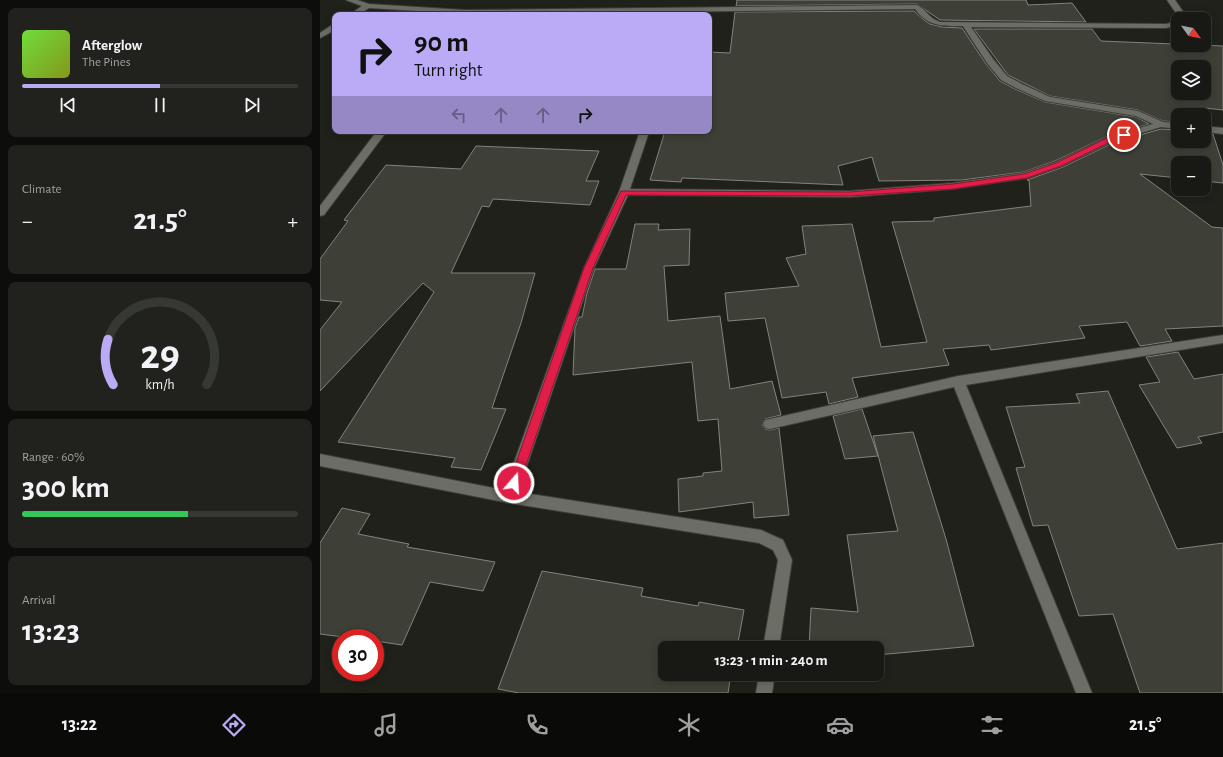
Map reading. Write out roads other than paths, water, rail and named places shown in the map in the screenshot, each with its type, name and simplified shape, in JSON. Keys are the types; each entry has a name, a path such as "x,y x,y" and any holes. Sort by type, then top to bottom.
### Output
{"street":[{"path":"350,0 368,6 440,12"},
{"path":"1171,0 1179,12"},
{"path":"554,12 916,4 924,17 930,22 940,24 1166,26 1171,25"},
{"path":"358,12 368,6"},
{"path":"966,25 990,61 1004,78 1019,86 1048,99 1138,114 1161,124 1171,125"},
{"path":"320,36 332,28"},
{"path":"624,192 850,194 953,186 1025,176 1059,164 1111,139 1161,124"},
{"path":"1211,130 1223,132"},
{"path":"320,213 380,134"},
{"path":"509,497 589,268 624,192 643,134"},
{"path":"770,424 958,381 1223,339"},
{"path":"958,381 1084,693"},
{"path":"320,460 509,497 761,537 778,545 785,560 772,641"},
{"path":"764,693 766,681"}]}
